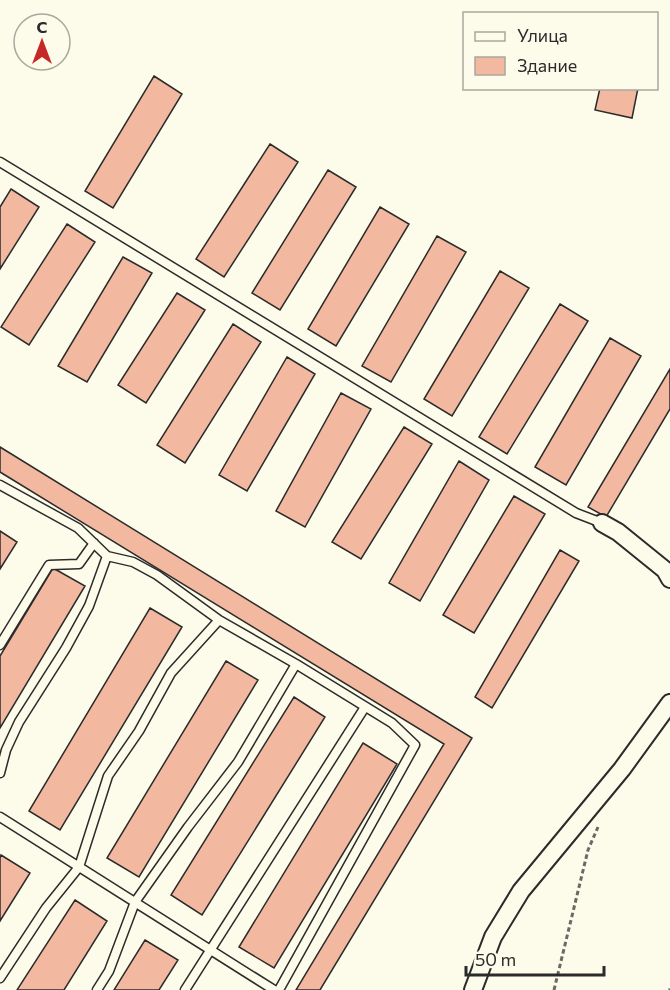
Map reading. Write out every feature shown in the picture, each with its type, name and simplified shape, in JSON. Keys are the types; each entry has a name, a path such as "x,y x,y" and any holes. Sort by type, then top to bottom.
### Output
{"street":[{"path":"602,523 618,532 665,570 670,579"},
{"path":"473,990 493,937 521,891 622,769 670,703"}],"lane":[{"path":"0,162 576,513 602,523"},
{"path":"0,484 78,528 107,556 133,562 157,575 219,620 392,723 415,745 279,990"},
{"path":"0,645 49,565 78,564 94,543"},
{"path":"0,773 6,750 19,722 66,648 89,606 107,556"},
{"path":"0,978 46,908 80,867 108,776 139,731 171,673 219,620"},
{"path":"97,990 109,970 135,902 238,762 296,664"},
{"path":"185,990 365,707"},
{"path":"0,817 274,990"}],"path":[{"path":"554,990 588,850 601,820"}],"building":[{"path":"154,76 182,94 113,208 85,191"},
{"path":"600,90 638,90 632,118 595,110"},
{"path":"270,144 298,162 224,277 196,259"},
{"path":"328,170 356,187 280,310 252,293"},
{"path":"11,189 39,207 0,269 0,207"},
{"path":"380,207 409,224 336,346 308,329"},
{"path":"67,224 95,242 29,345 1,327"},
{"path":"437,236 466,252 391,382 362,366"},
{"path":"123,257 152,273 87,382 58,366"},
{"path":"500,271 529,288 452,416 424,399"},
{"path":"177,293 205,310 146,403 118,385"},
{"path":"560,304 588,321 507,454 479,437"},
{"path":"233,324 261,342 185,463 157,445"},
{"path":"610,338 641,356 566,485 535,467"},
{"path":"287,357 315,374 247,491 219,475"},
{"path":"670,369 670,409 606,517 588,507"},
{"path":"341,393 371,409 305,527 276,511"},
{"path":"404,427 432,444 361,559 332,542"},
{"path":"0,447 472,738 320,990 296,990 444,744 0,472"},
{"path":"459,461 489,480 420,601 389,583"},
{"path":"514,496 545,514 474,633 443,615"},
{"path":"0,531 17,542 0,569"},
{"path":"560,550 579,561 492,708 475,697"},
{"path":"53,568 85,586 0,728 0,656"},
{"path":"150,608 182,627 60,830 29,811"},
{"path":"226,661 258,680 139,877 107,858"},
{"path":"294,697 325,717 202,915 171,895"},
{"path":"363,743 397,764 274,968 239,947"},
{"path":"1,855 30,873 0,921 0,858"},
{"path":"75,900 107,921 64,990 17,990"},
{"path":"145,940 178,960 159,990 114,990"}]}
